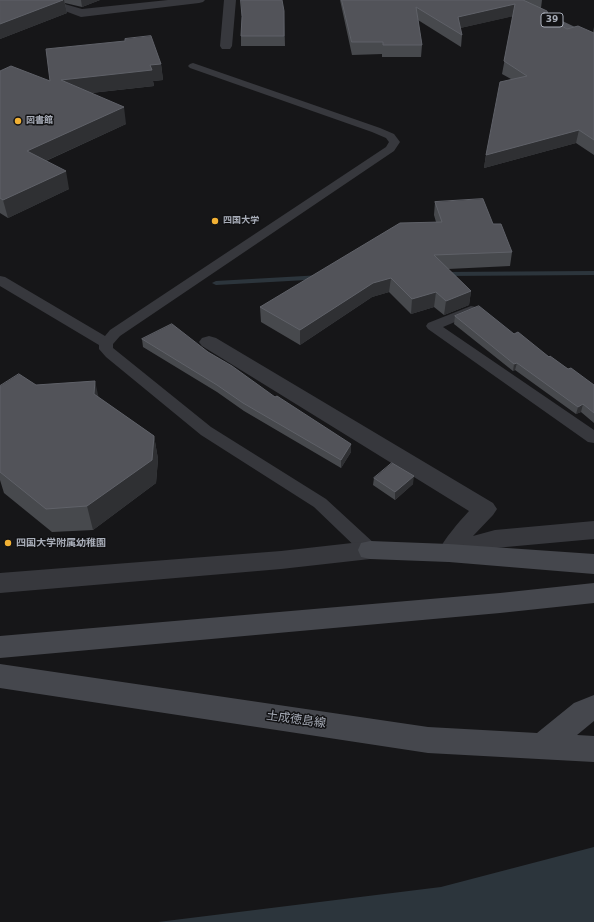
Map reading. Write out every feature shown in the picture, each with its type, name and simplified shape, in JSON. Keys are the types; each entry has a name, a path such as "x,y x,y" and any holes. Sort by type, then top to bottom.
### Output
{"main road":[{"name":"39","path":"509,0 594,41"},
{"path":"370,550 449,553 594,564"},
{"path":"0,647 500,603 594,593"},
{"name":"土成徳島線","path":"0,676 428,740 543,745 594,749"},
{"path":"543,745 584,712 594,707"}],"street":[{"path":"57,6 81,13 167,2 198,0"},
{"path":"226,46 230,0"},
{"path":"209,342 485,509 462,533 449,553"},
{"path":"449,553 495,539 594,530"},
{"path":"0,583 273,560 370,550"}],"lane":[{"path":"193,66 376,130 390,136 395,142 390,149 115,333 106,343 106,349 206,431 320,503 370,550"},
{"path":"0,280 106,343"},
{"path":"471,310 433,326 594,438"}],"shaded area":[{"path":"594,847 594,922 158,922 441,887"}],"building":[{"path":"0,0 63,0 0,24"},
{"path":"241,0 282,0 284,11 284,36 241,36"},
{"path":"342,0 523,0 547,11 549,19 567,29 578,26 594,33 594,140 579,130 486,155 500,82 527,76 504,61 515,4 458,17 462,35 416,7 422,45 383,45 383,42 352,42"},
{"path":"151,36 161,64 150,65 152,70 61,80 124,107 27,151 66,171 3,200 0,198 0,71 11,66 50,81 46,49 125,41 125,39"},
{"path":"483,199 493,224 501,224 512,252 434,255 471,291 446,301 436,292 412,299 391,278 373,283 300,330 260,307 400,223 442,222 435,202"},
{"path":"479,306 514,334 518,332 549,357 550,356 568,369 571,368 594,385 594,413 583,404 578,407 517,363 514,364 455,316"},
{"path":"172,324 208,352 232,366 275,397 277,396 351,444 341,460 243,403 217,385 142,339"},
{"path":"19,374 36,385 95,381 94,394 154,436 152,460 87,506 46,509 0,472 0,386"},
{"path":"392,463 414,476 395,492 374,478"}],"waterway":[{"path":"441,274 594,273"},
{"path":"216,283 322,277"}],"place":[{"name":"図書館","path":"18,121"},
{"name":"四国大学","path":"215,221"},
{"name":"四国大学附属幼稚園","path":"8,543"}]}
